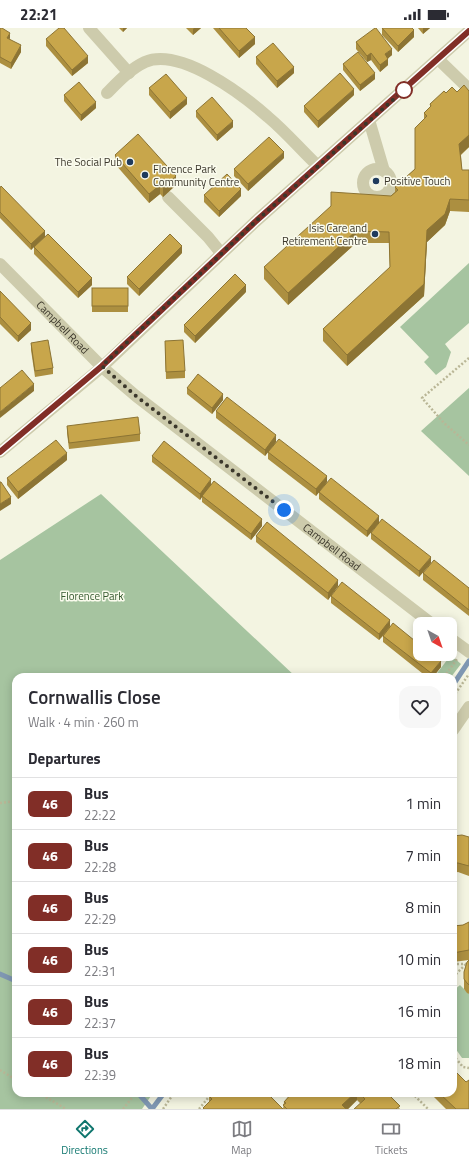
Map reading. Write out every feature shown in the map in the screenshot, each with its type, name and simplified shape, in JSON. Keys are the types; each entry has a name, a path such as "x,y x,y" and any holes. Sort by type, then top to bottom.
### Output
{"street":[{"path":"89,28 129,73"},
{"path":"0,452 102,366 250,226 469,31"},
{"path":"106,93 129,73 145,62 164,59 185,63 224,82 268,117 318,166"},
{"path":"438,59 469,89"},
{"path":"369,120 384,171"},
{"path":"168,197 222,253"},
{"name":"Campbell Road","path":"0,264 102,366 136,396 423,617"},
{"path":"457,643 467,651"},
{"path":"457,724 469,707"}],"path":[{"path":"469,358 422,398 444,423 469,445"},
{"path":"448,673 467,651"},
{"path":"457,691 469,674"},
{"path":"0,803 12,802"},
{"path":"457,964 468,963"},
{"path":"457,973 468,963"},
{"path":"457,1060 463,1067 469,1068"},
{"path":"0,1070 12,1078"},
{"path":"46,1097 66,1109"},
{"path":"122,1109 132,1097"},
{"path":"163,1109 171,1097"},
{"path":"199,1109 209,1097"},
{"path":"416,1097 428,1109"}],"green space":[{"path":"469,263 469,323 445,344 451,352 446,367 436,375 424,362 429,357 400,327"},
{"path":"469,388 469,476 421,431"},
{"name":"Florence Park","path":"101,494 292,673 12,673 12,1097 150,1097 142,1109 0,1109 0,560"},
{"path":"457,660 461,664 454,673 437,673 446,661"},
{"path":"460,985 469,994 469,1058 462,1058 457,1051 457,988"}],"building":[{"path":"0,28 10,33 7,38 21,45 11,63 0,57"},
{"path":"59,28 64,28 88,56 72,70 46,39"},
{"path":"219,28 246,28 255,37 239,51"},
{"path":"375,28 392,49 385,54 388,59 380,65 371,53 367,56 356,42"},
{"path":"382,28 412,28 414,30 398,46"},
{"path":"273,43 294,67 277,81 256,57"},
{"path":"358,52 375,73 360,85 343,64"},
{"path":"340,73 354,89 318,121 304,106"},
{"path":"166,74 187,98 170,112 149,88"},
{"path":"79,82 96,102 81,115 64,95"},
{"name":"Isis Care and Retirement Centre","path":"464,85 469,91 469,135 459,144 462,170 469,170 469,200 450,199 445,214 427,230 424,284 347,355 323,329 390,267 389,232 356,231 288,293 264,267 331,206 331,192 391,196 398,190 395,187 415,169 415,128 427,116 424,113 431,106 430,104 444,91 446,93 452,87 457,92"},
{"path":"212,97 233,121 217,135 196,111"},
{"name":"Florence Park Community Centre","path":"138,134 176,176 163,188 160,185 149,194 115,155"},
{"path":"269,137 284,152 248,184 234,169"},
{"path":"227,174 241,189 219,211 204,195"},
{"path":"1,186 45,231 31,244 0,212"},
{"path":"48,234 92,278 78,292 34,247"},
{"path":"170,234 182,246 139,289 127,277"},
{"path":"235,274 246,285 195,336 184,325"},
{"path":"92,288 128,288 128,306 92,306"},
{"path":"0,291 31,323 18,336 0,317"},
{"path":"48,340 53,368 35,371 31,343"},
{"path":"183,340 185,371 166,372 165,341"},
{"path":"22,370 34,384 0,412 0,388"},
{"path":"198,374 223,394 212,408 187,388"},
{"path":"227,397 276,435 265,450 216,411"},
{"path":"138,417 140,434 69,443 67,426"},
{"path":"279,439 327,476 316,489 268,452"},
{"path":"56,440 67,453 18,492 7,478"},
{"path":"164,441 211,479 200,494 152,456"},
{"path":"331,478 379,516 367,531 319,492"},
{"path":"214,481 262,519 251,534 202,496"},
{"path":"0,482 11,497 0,504"},
{"path":"382,519 431,557 419,571 371,533"},
{"path":"267,522 338,580 328,593 256,536"},
{"path":"434,560 469,588 469,610 423,573"},
{"path":"342,582 390,620 379,634 331,596"},
{"path":"393,623 413,639 413,659 383,636"},
{"path":"415,661 441,661 431,673"},
{"path":"457,836 469,837 469,866 457,863"},
{"path":"469,922 469,950 457,952 457,926"},
{"path":"469,960 469,985 464,979 464,972"},
{"path":"457,1073 466,1082 469,1080 469,1109 456,1109 443,1097 457,1097"},
{"path":"210,1097 271,1097 283,1109 204,1109 203,1108 212,1099"},
{"path":"288,1097 351,1097 342,1105 346,1109 287,1109 283,1105 286,1103 284,1102"},
{"path":"363,1097 391,1097 400,1106 396,1109 354,1109 365,1099"}],"waterway":[{"path":"457,679 469,661"},
{"path":"0,974 12,979"},
{"path":"142,1097 152,1109"},
{"path":"152,1109 161,1097"}],"bus line":[{"name":"46","path":"0,452 102,366 255,222 469,31"}],"place":[{"name":"The Social Pub","path":"130,162"},
{"name":"Florence Park Community Centre","path":"145,175"},
{"name":"Positive Touch","path":"376,181"},
{"name":"Isis Care and Retirement Centre","path":"375,234"}],"route":[{"path":"284,510 136,396 102,366 255,222 404,90"}]}
